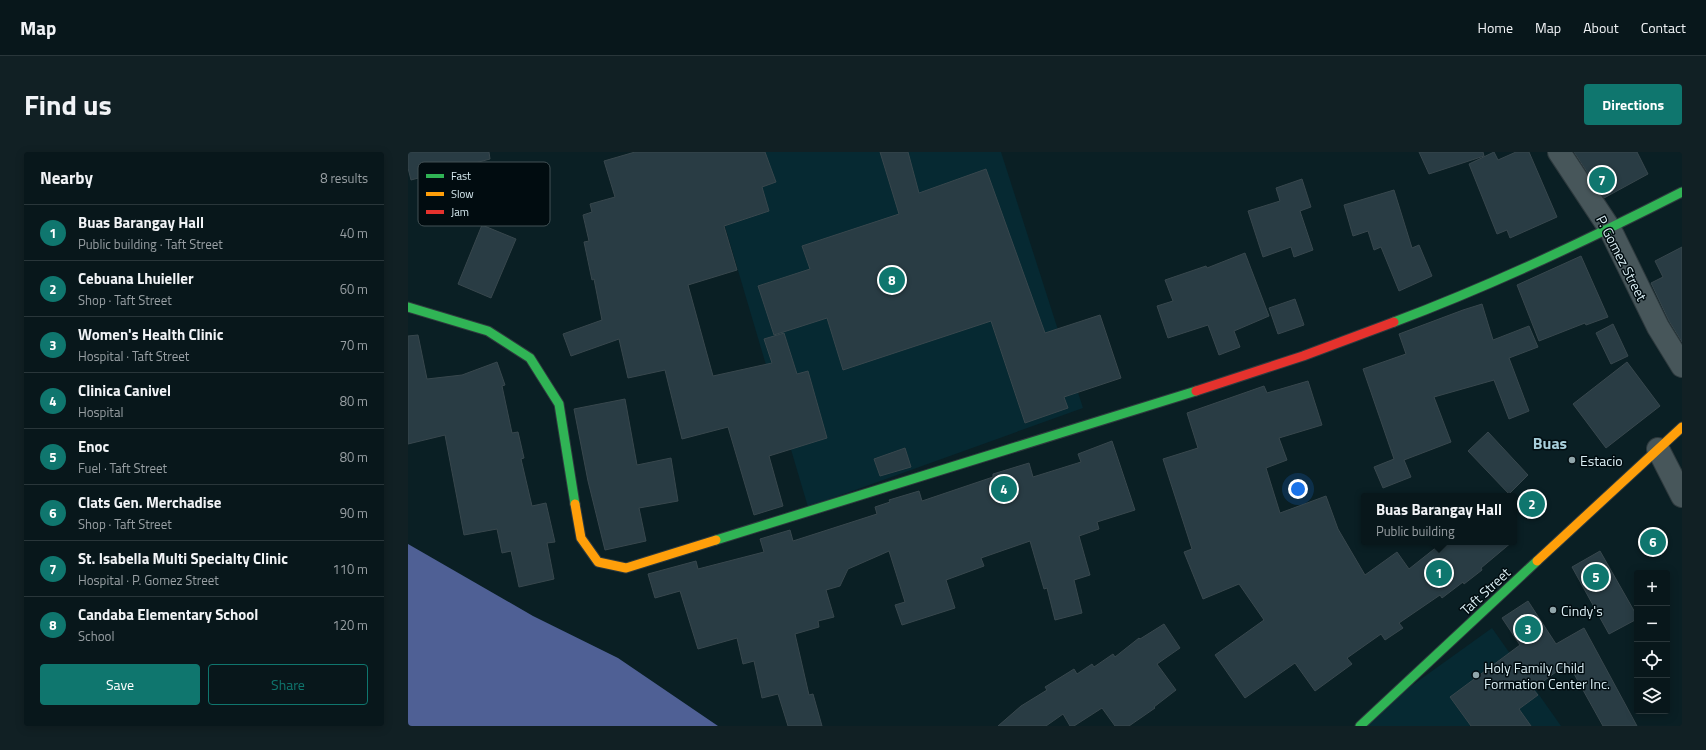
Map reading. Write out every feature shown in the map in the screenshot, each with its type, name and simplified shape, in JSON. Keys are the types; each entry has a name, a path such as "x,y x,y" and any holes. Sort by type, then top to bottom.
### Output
{"street":[{"name":"P. Gomez Street","path":"1559,152 1610,229 1658,327 1682,366"},
{"path":"408,307 488,331 530,358 559,404 581,538 598,562 626,568 1140,409 1303,356 1456,298 1610,229 1682,192"},
{"name":"Taft Street","path":"1360,726 1682,427"},
{"path":"1658,449 1682,496"}],"shaded area":[{"path":"703,152 1001,152 1083,408 808,507"},
{"name":"Holy Family Child Formation Center Inc.","path":"1492,628 1561,726 1364,726 1361,722"}],"water":[{"path":"408,544 533,616 618,658 718,726 408,726"}],"building":[{"path":"408,152 489,152 490,159 479,162 418,162 418,178 411,180 408,168"},
{"path":"635,152 765,152 776,182 762,187 769,211 724,226 737,270 688,285 713,376 772,363 764,339 784,333 797,374 808,371 827,438 769,456 783,506 754,515 728,427 682,439 665,370 628,378 619,339 571,356 563,334 602,320 594,279 592,280 584,242 589,241 583,215 592,212 590,204 615,197 604,161"},
{"path":"880,152 908,152 919,193 986,169 1045,333 1100,315 1121,378 1064,397 1068,408 1025,423 991,321 843,370 827,318 774,335 758,286 810,269 802,246 899,214"},
{"path":"1419,152 1483,152 1484,156 1429,174"},
{"path":"1494,152 1498,160 1516,152 1529,152 1557,217 1510,238 1507,230 1497,234 1469,164"},
{"path":"1574,152 1637,152 1648,174 1604,198"},
{"path":"1302,179 1311,207 1300,211 1313,250 1294,257 1291,247 1263,257 1248,211 1280,201 1276,188"},
{"path":"1394,190 1412,248 1419,245 1432,276 1399,291 1381,247 1374,250 1368,231 1353,236 1344,205"},
{"path":"482,226 516,239 491,298 458,284"},
{"path":"1682,247 1682,342 1669,321 1651,283 1663,277 1655,261"},
{"path":"1245,253 1269,316 1234,331 1240,347 1219,355 1208,325 1168,338 1157,306 1173,301 1165,280 1206,266 1207,268"},
{"path":"1581,256 1608,317 1586,325 1585,323 1539,341 1517,285"},
{"path":"1295,299 1304,325 1278,334 1269,308"},
{"path":"1482,304 1493,340 1529,326 1538,347 1509,358 1529,411 1509,419 1494,380 1434,397 1451,442 1404,460 1411,477 1383,488 1374,467 1394,459 1363,369 1406,354 1399,334"},
{"path":"1613,324 1628,356 1611,364 1596,333"},
{"path":"418,335 427,379 462,375 497,362 505,385 502,386 512,433 518,432 524,458 521,459 532,506 546,503 555,542 547,543 554,579 519,587 511,551 502,553 497,529 464,535 445,435 408,444 408,336"},
{"path":"1627,362 1660,406 1606,448 1573,404"},
{"path":"1308,381 1322,425 1279,438 1287,460 1266,468 1280,513 1326,496 1338,529 1365,575 1397,552 1409,569 1439,545 1508,545 1481,568 1482,570 1464,584 1463,582 1442,598 1440,595 1399,623 1403,628 1385,640 1381,634 1347,658 1352,664 1315,691 1295,663 1245,698 1215,655 1264,620 1239,584 1203,599 1184,552 1192,549 1163,459 1198,448 1187,413 1264,386 1267,393"},
{"path":"625,399 637,465 671,458 678,501 639,508 646,541 605,550 588,481 574,409"},
{"path":"1488,432 1528,475 1510,493 1508,493 1468,451"},
{"path":"1112,441 1135,510 1097,522 1099,529 1079,536 1090,575 1074,580 1082,613 1055,620 1047,588 1044,589 1030,541 981,558 984,566 946,580 955,608 902,625 895,605 905,602 889,551 848,569 840,586 826,590 834,617 818,621 819,627 795,634 809,695 813,694 822,726 788,726 778,694 762,698 754,661 743,664 737,638 698,649 680,591 655,598 648,574 696,561 698,569 764,552 760,539 790,530 793,541 877,514 875,507 890,502 889,500 919,491 922,501 993,477 993,474 1029,463 1033,477 1081,462 1078,454"},
{"path":"905,448 911,467 880,476 874,459"},
{"path":"1600,551 1634,611 1634,621 1609,634 1572,567"},
{"path":"1528,601 1556,644 1584,628 1637,726 1603,726 1568,663 1533,689 1538,695 1519,709 1531,726 1471,726 1450,697 1520,645 1502,618"},
{"path":"1164,624 1180,648 1157,664 1176,690 1154,707 1155,708 1129,726 1115,726 1102,708 1074,726 1070,726 1063,714 1046,726 998,726 1021,706 1047,690 1045,687 1074,669 1077,674 1092,664 1094,667 1113,654 1115,657 1139,638 1140,639"}],"traffic: fast":[{"path":"1394,322 1468,293 1540,261 1682,192"},
{"path":"408,307 488,331 530,358 559,404 575,504"},
{"path":"716,540 1196,391"},
{"path":"1360,726 1537,561"}],"traffic: slow":[{"path":"1537,561 1682,427"},
{"path":"575,504 581,538 598,562 626,568 716,540"}],"traffic: jam":[{"path":"1196,391 1303,356 1394,322"}],"place":[{"name":"St. Isabella Multi Specialty Clinic","path":"1602,180"},
{"name":"Candaba Elementary School","path":"892,280"},
{"name":"Estacio","path":"1572,460"},
{"name":"Clinica Canivel","path":"1004,489"},
{"name":"Cebuana Lhuieller","path":"1532,504"},
{"name":"Clats Gen. Merchadise","path":"1653,542"},
{"name":"Buas Barangay Hall","path":"1439,573"},
{"name":"Enoc","path":"1596,577"},
{"name":"Cindy's","path":"1553,610"},
{"name":"Women's Health Clinic","path":"1528,629"},
{"name":"Holy Family Child Formation Center Inc.","path":"1476,675"}],"district":[{"name":"Buas","path":"1550,443"}]}
